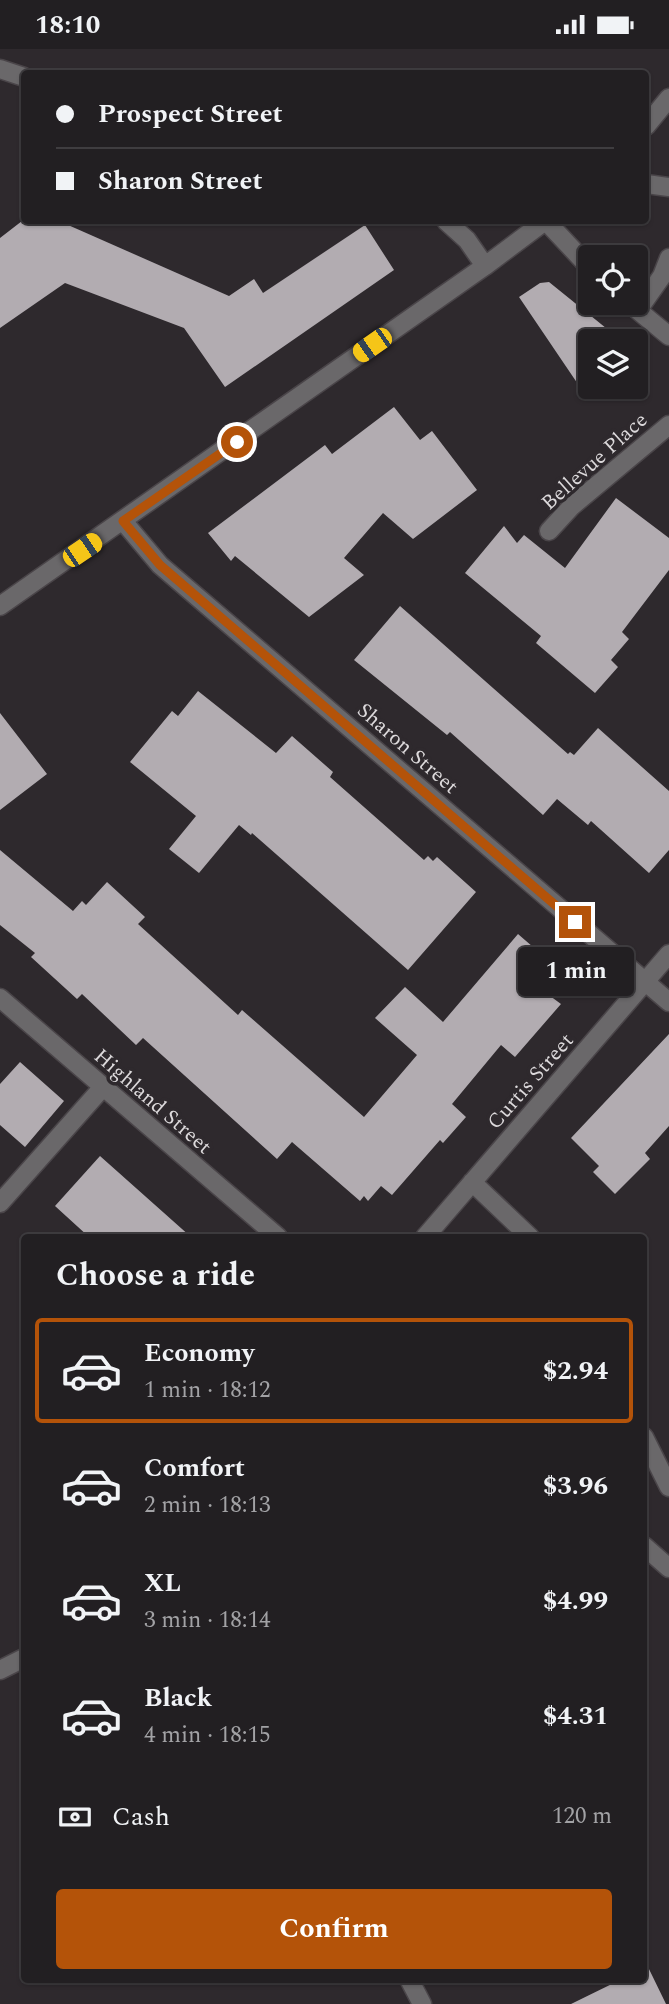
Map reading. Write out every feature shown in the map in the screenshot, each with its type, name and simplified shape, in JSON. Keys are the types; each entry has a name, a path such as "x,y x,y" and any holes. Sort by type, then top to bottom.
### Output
{"street":[{"path":"0,69 21,76"},
{"path":"649,122 669,99"},
{"path":"649,184 669,187"},
{"path":"449,224 467,240 485,265"},
{"path":"0,606 541,224"},
{"path":"548,224 578,255"},
{"path":"648,292 662,276 669,258"},
{"path":"644,315 669,336"},
{"name":"Bellevue Place","path":"549,531 572,506 669,425"},
{"name":"Sharon Street","path":"123,521 140,545 166,570 669,1002"},
{"name":"Curtis Street","path":"428,1234 669,954"},
{"name":"Highland Street","path":"0,998 274,1234"},
{"path":"0,1203 103,1087"},
{"path":"472,1182 527,1234"},
{"path":"647,1443 669,1486"},
{"path":"647,1549 669,1568"},
{"path":"0,1670 21,1660"},
{"path":"411,1983 422,2004"}],"building":[{"path":"21,222 21,224 66,224 229,296 254,279 263,293 365,225 394,270 225,387 184,328 65,283 0,328 0,238"},
{"path":"549,282 578,305 578,315 590,315 607,329 578,329 578,384 519,297 540,283"},
{"path":"394,407 420,440 432,431 477,490 413,539 383,513 344,558 364,575 309,617 235,556 231,561 208,533 325,445 332,454"},
{"path":"616,498 669,538 669,570 622,632 629,639 611,660 618,667 595,693 536,643 541,636 465,573 504,526 517,543 524,535 565,568"},
{"path":"400,606 568,754 570,752 574,755 598,728 669,791 669,850 649,873 591,821 588,825 557,799 543,815 450,732 447,735 354,660"},
{"path":"198,691 276,753 292,736 333,772 330,777 424,860 428,856 433,861 437,857 476,892 408,970 252,833 251,835 239,825 199,873 169,849 196,816 130,762 172,711 178,716"},
{"path":"0,713 47,774 0,810"},
{"path":"0,850 73,911 82,901 86,905 107,882 145,917 138,924 238,1015 242,1010 364,1117 417,1055 375,1018 405,987 443,1022 518,934 563,973 546,993 561,1004 515,1057 501,1045 452,1104 466,1117 443,1143 440,1140 392,1195 381,1186 368,1201 364,1196 360,1201 292,1142 277,1159 143,1038 136,1045 82,994 77,999 31,957 35,953 0,925"},
{"path":"669,1034 669,1126 645,1153 650,1159 615,1194 593,1172 599,1166 571,1138"},
{"path":"20,1062 64,1101 25,1147 0,1125 0,1084"},
{"path":"100,1156 188,1234 86,1234 55,1206"},
{"path":"647,1968 666,2004 571,2004 614,1983 647,1983"}],"route":[{"path":"237,442 123,521 132,534 160,565 575,922"}]}
